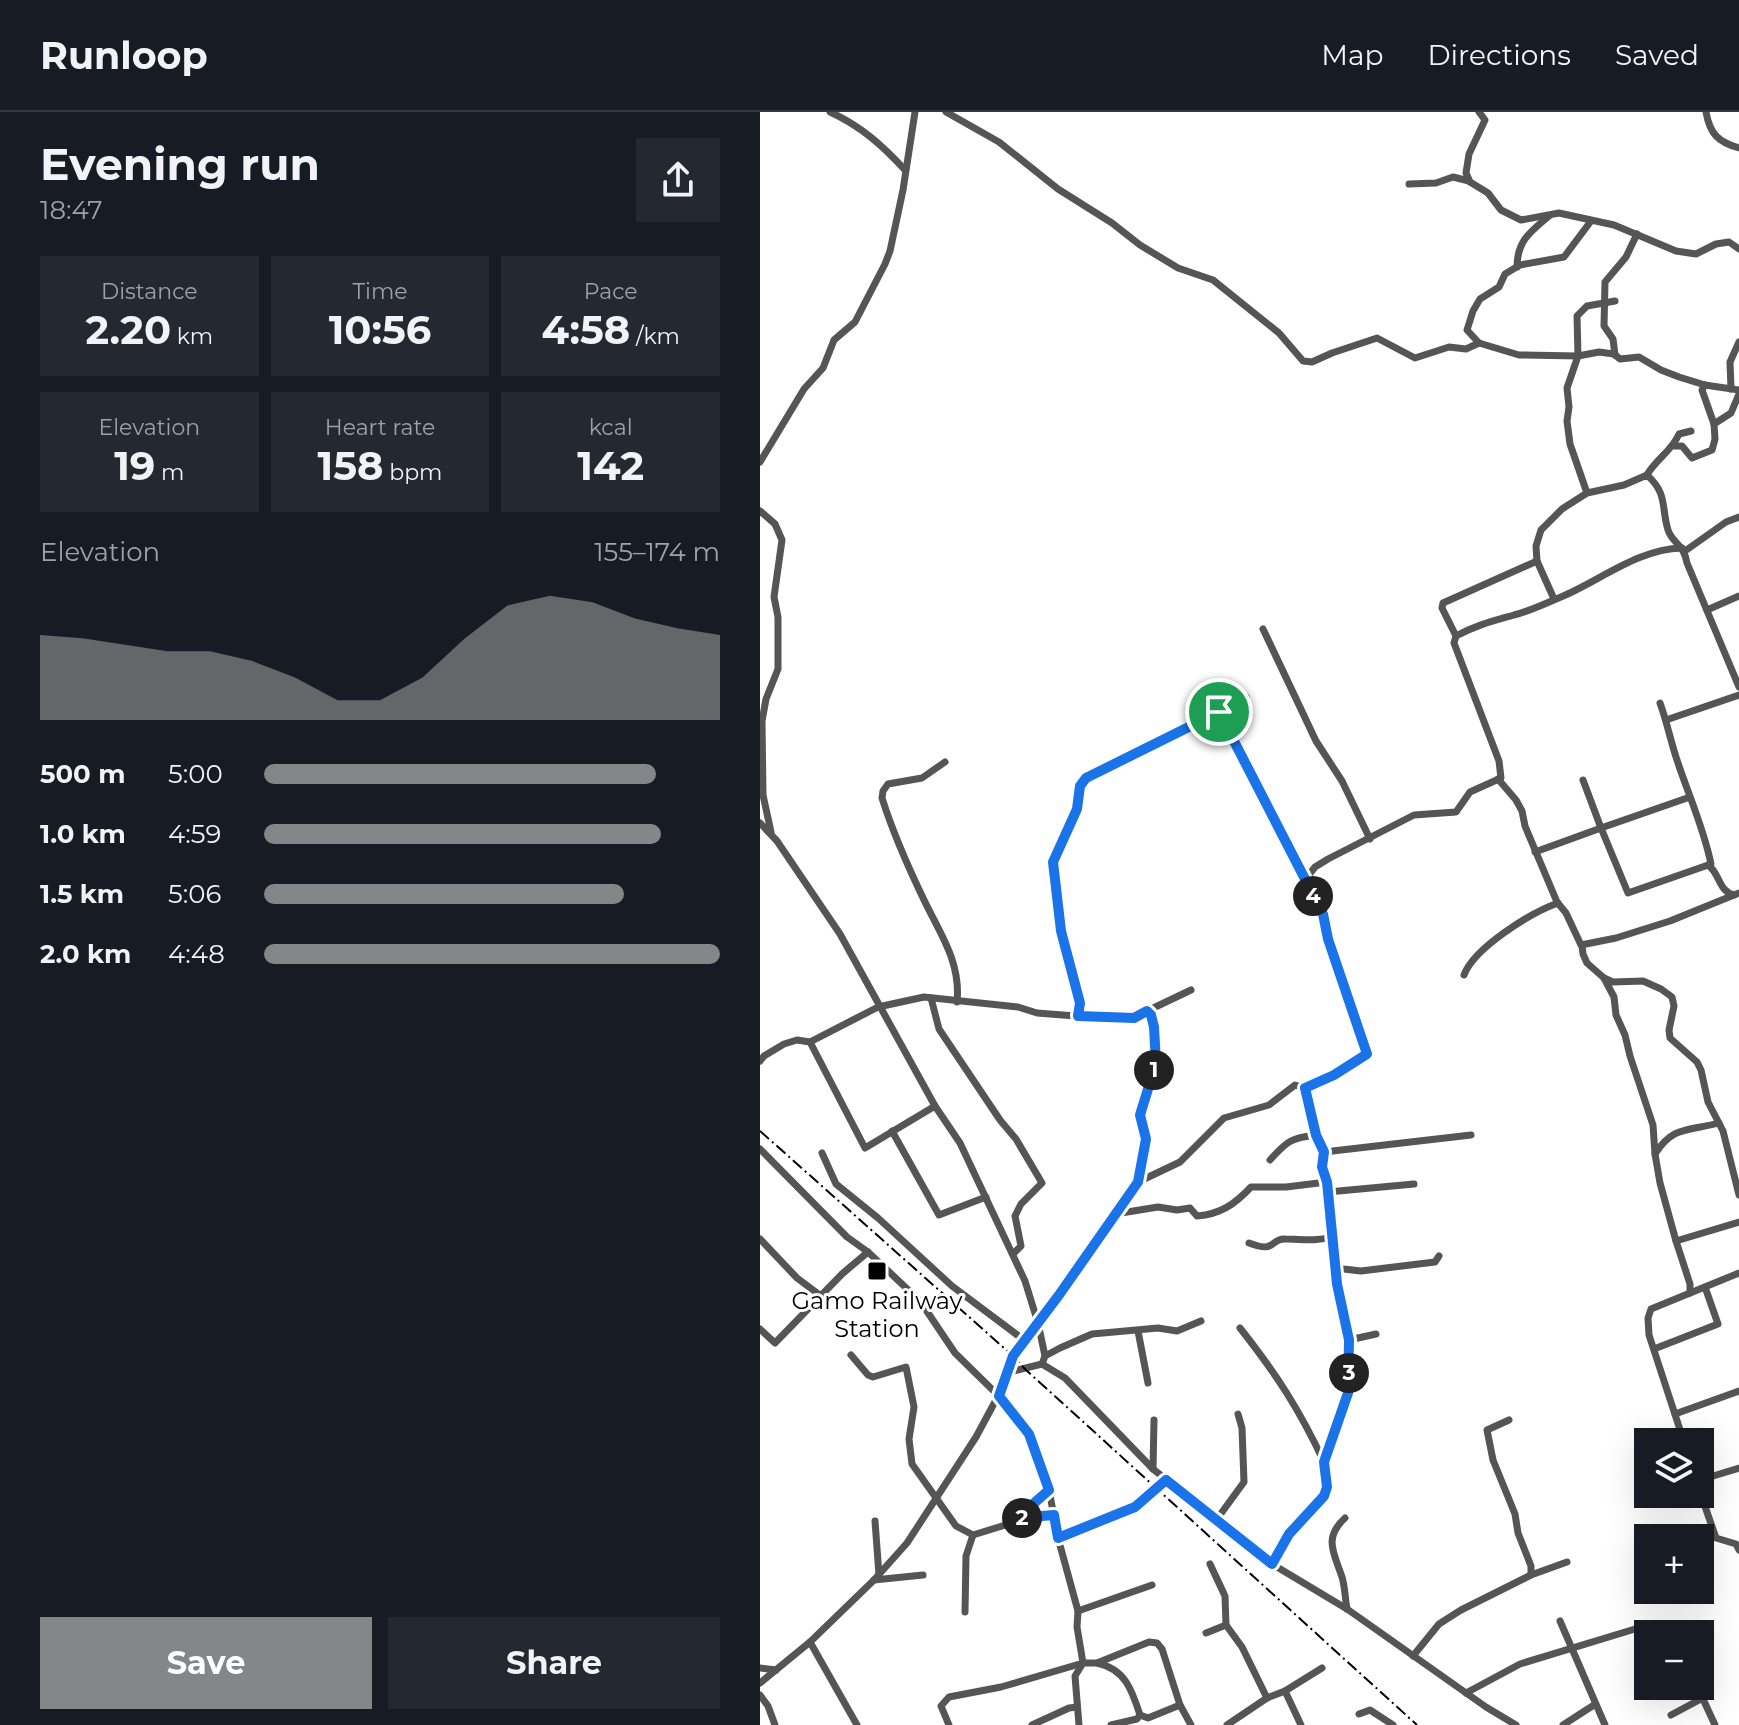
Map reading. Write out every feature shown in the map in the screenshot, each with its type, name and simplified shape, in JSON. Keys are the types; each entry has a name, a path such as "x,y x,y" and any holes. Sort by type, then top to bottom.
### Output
{"street":[{"path":"830,112 850,121 880,143 905,170"},
{"path":"760,462 804,389 823,368 834,340 855,322 862,311 863,302 890,251 915,112"},
{"path":"946,112 999,142 1058,189 1140,245 1178,268 1213,280 1279,333 1303,361 1323,359 1377,338 1415,358 1449,347 1466,349 1479,343"},
{"path":"1469,181 1466,173 1469,154 1485,120 1479,112"},
{"path":"1706,112 1709,130 1722,143 1739,148"},
{"path":"1409,184 1436,183 1453,177 1469,181 1488,193 1501,210 1523,220 1559,213 1637,234 1676,251 1696,254 1716,244 1729,242 1739,249"},
{"path":"1517,267 1517,250 1523,239 1551,215"},
{"path":"1523,220 1523,239"},
{"path":"1591,221 1564,257 1517,267 1505,274 1499,287 1480,299 1467,330 1479,343 1519,355 1578,356 1599,352 1620,359 1639,357 1661,370 1705,385 1736,391"},
{"path":"1615,355 1613,339 1604,326 1605,282 1626,257 1637,234"},
{"path":"1587,493 1570,444 1567,421 1567,388 1578,356 1577,316 1587,306 1615,301"},
{"path":"1714,424 1731,413 1736,391 1730,362 1739,342"},
{"path":"1674,446 1682,446 1692,458 1712,450 1714,424 1702,390 1705,385"},
{"path":"1554,599 1537,561 1536,546 1541,530 1562,509 1587,493 1624,485 1647,475 1654,463 1674,446 1679,434 1691,431"},
{"path":"1647,475 1656,483 1665,507 1668,532 1684,549 1739,687"},
{"path":"760,511 775,524 782,540 774,597 778,617 778,669 766,699 762,721 763,795 771,835"},
{"path":"1456,636 1479,624 1516,615 1554,599 1624,564 1666,548 1684,549 1739,517"},
{"path":"1304,881 1315,867 1328,859 1414,815 1456,812 1470,792 1501,778 1499,761 1454,643 1456,636 1442,608 1443,603 1537,561"},
{"path":"1707,610 1739,596"},
{"path":"1263,629 1316,741 1342,781 1370,839"},
{"path":"1666,720 1739,695"},
{"path":"1078,1016 1080,1003 1061,931 1053,862 1077,809 1080,786 1086,778 1246,697"},
{"path":"1583,780 1628,893 1711,864 1660,703"},
{"path":"1138,1182 1180,1162 1224,1118 1269,1105 1295,1085 1305,1088 1334,1075 1367,1054 1328,939 1323,914 1219,712"},
{"path":"945,762 922,778 888,784 882,798 926,903 948,943 956,977 957,1002"},
{"path":"1498,779 1516,800 1535,852 1558,903 1582,945 1587,963 1613,982 1643,981 1672,997 1674,1006 1670,1038 1697,1062 1704,1092 1723,1131 1739,1195"},
{"path":"1535,852 1690,797"},
{"path":"760,823 840,934 878,1007 960,1143 1029,1293 1044,1360 1153,1469 1272,1564 1347,1609 1516,1725"},
{"path":"1708,865 1715,869 1724,889 1736,894"},
{"path":"1582,945 1670,921 1736,894"},
{"path":"1464,975 1476,955 1505,932 1558,903"},
{"path":"1604,978 1614,997 1616,1015 1653,1125 1660,1183 1690,1293"},
{"path":"760,1061 784,1044 797,1040 810,1042 878,1007 924,997 1018,1007 1037,1013 1134,1018 1160,1002 1191,990"},
{"path":"931,998 939,1029 1016,1139 1042,1183 1021,1204 1015,1216 1021,1246 1013,1254"},
{"path":"760,1683 810,1642 907,1543 999,1396 1013,1356 1138,1182 1146,1139 1140,1115 1156,1063 1154,1027 1147,1011"},
{"path":"810,1042 865,1148 935,1106"},
{"path":"1305,1088 1316,1135 1324,1152 1322,1167 1327,1182 1335,1268 1349,1340 1348,1393 1324,1462"},
{"path":"1655,1154 1669,1136 1678,1131 1719,1123"},
{"path":"892,1131 939,1215 986,1197"},
{"path":"1270,1160 1295,1137 1316,1135"},
{"path":"1324,1152 1471,1135"},
{"path":"760,1149 847,1237 868,1252 920,1301 955,1353 999,1396 1029,1434 1049,1490 1058,1538 1078,1611 1077,1627 1083,1663 1075,1676 1079,1725"},
{"path":"822,1153 836,1184 952,1286 1024,1340"},
{"path":"1115,1214 1158,1207 1177,1210 1190,1208 1197,1216 1214,1215 1224,1211 1251,1187 1327,1182"},
{"path":"1328,1192 1414,1184"},
{"path":"1676,1241 1739,1222"},
{"path":"1249,1243 1262,1248 1273,1246 1278,1240 1331,1237"},
{"path":"760,1239 797,1278 821,1296"},
{"path":"760,1329 775,1343 842,1274 868,1252"},
{"path":"1335,1268 1361,1271 1435,1262 1439,1256"},
{"path":"1680,1428 1648,1327 1651,1309 1739,1274"},
{"path":"1654,1349 1718,1324 1705,1287"},
{"path":"1009,1372 1044,1360 1092,1334 1158,1328 1177,1331 1201,1321"},
{"path":"1240,1328 1283,1383 1324,1462 1327,1487 1324,1496 1289,1534 1272,1564"},
{"path":"1138,1331 1148,1383"},
{"path":"1349,1340 1376,1334"},
{"path":"851,1355 873,1377 906,1367 914,1407 909,1439 912,1464 956,1526 973,1535 1012,1523 1049,1490"},
{"path":"1675,1414 1739,1391"},
{"path":"1217,1519 1244,1482 1242,1428 1238,1414"},
{"path":"1153,1469 1154,1420"},
{"path":"1509,1420 1487,1430 1493,1460 1515,1514 1531,1575"},
{"path":"1714,1476 1739,1468"},
{"path":"1058,1538 1135,1507 1166,1480"},
{"path":"1706,1508 1716,1538 1736,1544 1739,1550"},
{"path":"1017,1518 1054,1515"},
{"path":"1345,1518 1335,1527 1332,1544 1347,1609"},
{"path":"875,1521 876,1577"},
{"path":"965,1612 966,1556 973,1535"},
{"path":"1413,1656 1439,1624 1531,1575 1567,1562"},
{"path":"1210,1564 1225,1596 1226,1625 1242,1647 1267,1698"},
{"path":"876,1577 923,1575"},
{"path":"1078,1611 1152,1585"},
{"path":"1560,1621 1605,1725"},
{"path":"1206,1633 1226,1625"},
{"path":"1466,1693 1520,1664 1634,1629"},
{"path":"810,1642 857,1725"},
{"path":"1097,1663 1149,1642 1157,1643 1162,1649 1180,1705 1191,1725"},
{"path":"949,1725 941,1706 949,1697 1001,1687 1083,1663 1110,1666 1123,1676 1140,1715 1148,1718 1180,1705"},
{"path":"760,1668 776,1670"},
{"path":"1227,1725 1267,1698 1285,1691 1322,1668"},
{"path":"1285,1691 1301,1725"},
{"path":"760,1695 775,1725"},
{"path":"1671,1715 1699,1700"},
{"path":"1702,1700 1715,1725"},
{"path":"1563,1725 1594,1705"},
{"path":"1032,1725 1077,1707"},
{"path":"1359,1714 1370,1710 1393,1725"},
{"path":"1111,1725 1137,1719 1140,1715"}],"railway":[{"path":"760,1131 1013,1356 1417,1725"}],"place":[{"name":"Gamo Railway Station","path":"877,1271"}],"route":[{"path":"1219,712 1323,914 1328,939 1367,1054 1334,1075 1305,1088 1316,1135 1324,1152 1322,1167 1327,1182 1337,1284 1349,1340 1350,1380 1324,1462 1327,1487 1324,1496 1289,1534 1272,1564 1166,1480 1135,1507 1058,1538 1054,1515 1017,1518 1049,1490 1029,1434 999,1396 1013,1356 1138,1182 1146,1139 1140,1115 1156,1063 1154,1027 1147,1011 1134,1018 1078,1016 1080,1003 1061,931 1053,862 1077,809 1080,786 1086,778 1219,712"}]}
